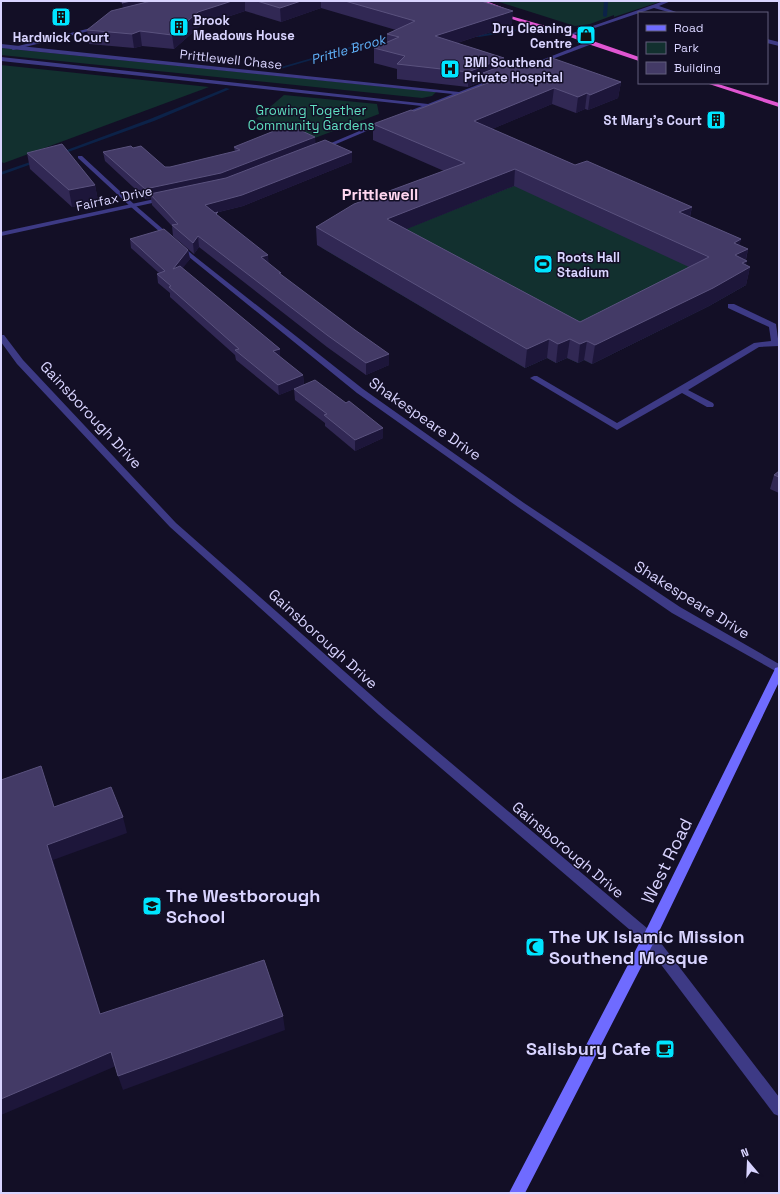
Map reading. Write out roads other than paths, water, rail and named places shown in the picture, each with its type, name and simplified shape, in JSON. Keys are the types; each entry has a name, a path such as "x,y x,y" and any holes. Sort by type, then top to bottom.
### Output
{"highway":[{"path":"480,4 547,29 567,34 638,59"},
{"path":"712,84 779,106"}],"main road":[{"name":"West Road","path":"515,1192 649,938 779,670"}],"street":[{"path":"567,34 669,1"},
{"path":"654,6 674,12"},
{"path":"14,48 102,26"},
{"path":"53,38 54,51"},
{"path":"768,40 779,44"},
{"path":"527,67 590,43"},
{"name":"Prittlewell Chase","path":"1,46 459,93"},
{"name":"Prittlewell Chase","path":"1,59 429,105"},
{"path":"312,152 503,77"},
{"path":"400,102 406,106 407,114"},
{"name":"Shakespeare Drive","path":"80,157 132,206 360,391 521,505 676,610 779,670"},
{"name":"Fairfax Drive","path":"1,234 171,198"},
{"path":"534,378 617,427 757,345 777,343 773,326 731,306"},
{"name":"Gainsborough Drive","path":"1,337 20,362 174,525 382,712 649,938 779,1109"},
{"path":"682,390 710,405"}],"waterway":[{"name":"Prittle Brook","path":"605,16 606,1"},
{"name":"Prittle Brook","path":"467,35 479,36 515,30"},
{"name":"Prittle Brook","path":"276,69 396,35"},
{"name":"Prittle Brook","path":"58,154 152,120 228,89"},
{"name":"Prittle Brook","path":"1,174 38,161"}],"place":[{"name":"Hardwick Court","path":"61,17"},
{"name":"Brook Meadows House","path":"179,27"},
{"name":"Dry Cleaning Centre","path":"586,35"},
{"name":"BMI Southend Private Hospital","path":"450,69"},
{"name":"St Mary's Court","path":"716,120"},
{"name":"Roots Hall Stadium","path":"543,264"},
{"name":"The Westborough School","path":"152,906"},
{"name":"The UK Islamic Mission Southend Mosque","path":"535,947"},
{"name":"Salisbury Cafe","path":"665,1049"}],"district":[{"name":"Prittlewell","path":"380,194"}],"park label":[{"name":"Growing Together Community Gardens","path":"311,118"}]}
